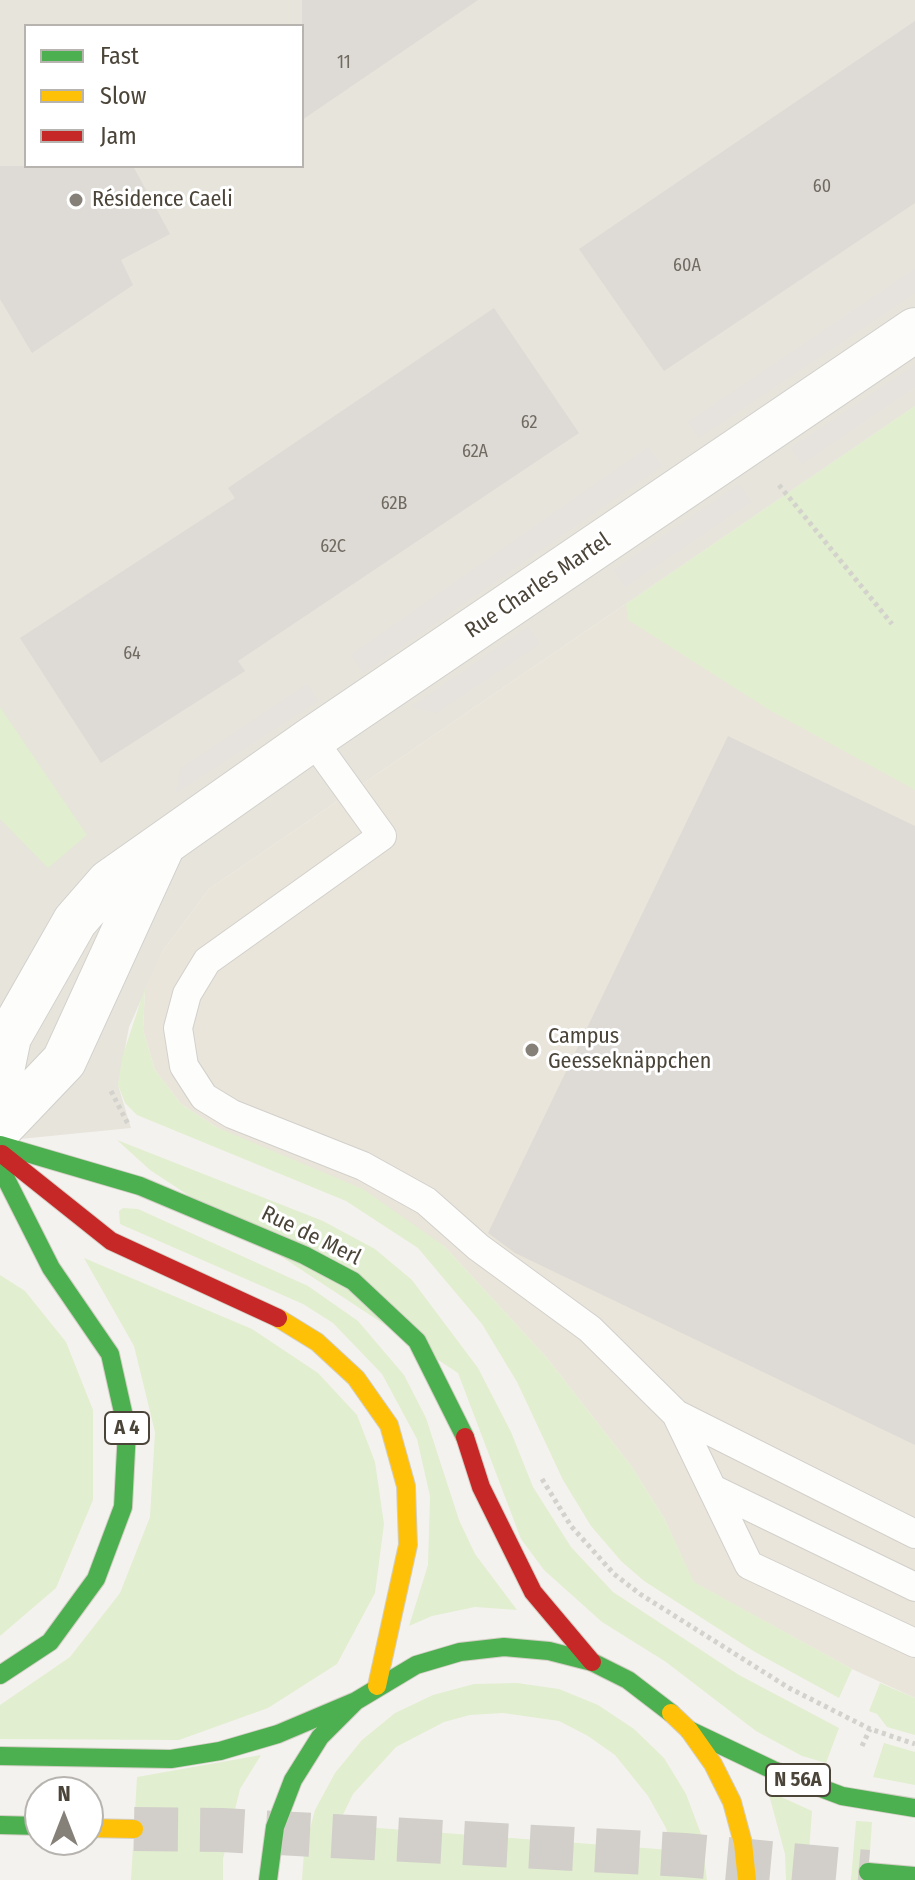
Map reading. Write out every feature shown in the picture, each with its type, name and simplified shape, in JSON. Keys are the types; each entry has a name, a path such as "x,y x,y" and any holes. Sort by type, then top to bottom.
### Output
{"main road":[{"name":"Rue de Merl","path":"0,1145 140,1186 304,1255 353,1281 417,1341 462,1427 481,1487 533,1592 592,1662"},
{"path":"0,1152 111,1241 266,1311 317,1342 356,1378 373,1401 389,1425 406,1486 408,1545 377,1686"},
{"name":"A 4","path":"0,1167 51,1268 110,1354 127,1430 123,1507 96,1579 50,1642 0,1675"},
{"path":"268,1880 275,1827 293,1780 320,1737 356,1701 416,1665 460,1652 504,1647 549,1651 592,1662 628,1680 660,1702 689,1730 713,1764 732,1802 743,1843 747,1880"},
{"path":"0,1756 171,1759 220,1751 278,1734 356,1701"},
{"name":"N 56A","path":"689,1730 773,1770 842,1796 915,1808"},
{"path":"0,1825 24,1826"},
{"path":"104,1828 134,1829"},
{"path":"868,1872 915,1876"}],"street":[{"name":"Rue Charles Martel","path":"0,1080 9,1037 75,921 109,882 312,739 915,330"},
{"name":"Rue Charles Martel","path":"0,1128 64,1061 163,845"}],"lane":[{"path":"312,739 382,836 207,961 187,994 178,1028 184,1066 204,1097 232,1114 363,1166 426,1201 478,1247 590,1329 676,1414 915,1534"},
{"path":"676,1414 749,1565 915,1643"},
{"path":"713,1489 915,1587"}],"path":[{"path":"747,443 892,624"},
{"path":"870,1729 915,1744"}],"shaded area":[{"path":"0,0 915,0 915,406 209,889 163,951 129,1027 118,1085 131,1128 0,1141"},
{"path":"915,269 915,293 699,438 688,422"},
{"path":"915,365 915,387 802,464 791,448"},
{"name":"Campus Geesseknäppchen","path":"915,406 915,1698 852,1669 693,1582 664,1518 632,1467 547,1358 444,1246 216,1127 181,1104 155,1070 143,1030 145,988 163,951 209,889"},
{"path":"648,447 662,466 363,673 351,655"},
{"path":"739,484 751,502 625,587 614,570"},
{"path":"528,627 540,644 436,713 411,707"},
{"path":"307,684 318,701 176,793 180,769"}],"green space":[{"path":"915,406 915,790 771,711 628,620 626,604"},
{"path":"0,707 87,835 48,868 0,819"},
{"path":"145,988 143,1030 155,1070 181,1104 216,1127 363,1189 444,1246 547,1358 632,1467 664,1518 694,1582 852,1669 839,1698 755,1652 644,1581 621,1561 591,1526 563,1480 517,1382 482,1324 418,1248 346,1201 137,1115 125,1103 118,1085 122,1058"},
{"path":"117,1140 323,1221 375,1249 412,1280 478,1368 511,1432 533,1487 571,1547 613,1592 739,1675 839,1728 826,1763 802,1756 756,1731 666,1662 602,1622 544,1570 521,1539 458,1373 150,1170"},
{"path":"123,1208 138,1209 308,1286 358,1321 404,1375 426,1418 459,1520 475,1554 517,1610 475,1607 432,1616 409,1626 428,1565 430,1496 417,1439 382,1374 333,1323 303,1304 120,1224 119,1211"},
{"path":"84,1258 252,1329 318,1373 357,1415 375,1462 384,1524 375,1593 337,1664 268,1708 179,1740 0,1739 0,1705 70,1657 120,1593 150,1517 155,1432 134,1346"},
{"path":"0,1275 25,1291 66,1342 93,1410 93,1500 56,1588 0,1636"},
{"path":"517,1683 559,1689 598,1705 634,1729 664,1758 686,1794 701,1834 707,1880 302,1880 304,1851 315,1810 335,1773 362,1740 395,1713 433,1695 474,1684","holes":["503,1713 559,1721 615,1755 648,1796 666,1828 671,1850 338,1825 353,1794 396,1747 444,1722 470,1715"]},
{"path":"880,1683 915,1698 915,1735 887,1727 877,1714 869,1711"},
{"path":"884,1743 915,1752 915,1785 873,1777"},
{"path":"261,1755 240,1789 223,1859 223,1880 131,1880 137,1777"},
{"path":"768,1791 812,1811 807,1880 786,1880 785,1854"},
{"path":"856,1821 872,1822 868,1880 851,1880"}],"building":[{"path":"302,0 478,0 304,119"},
{"path":"915,21 915,203 664,371 579,249"},
{"name":"Résidence Caeli","path":"0,166 134,168 170,234 121,260 133,285 32,353 0,299"},
{"path":"494,308 579,433 238,661 245,671 101,763 20,638 235,498 228,488"},
{"path":"728,736 915,826 915,1445 515,1253 488,1233"}],"tunnel":[{"path":"134,1829 222,1830 684,1855 868,1872"}],"traffic: fast":[{"path":"0,1145 140,1186 304,1255 353,1281 417,1341 465,1437"},
{"path":"0,1167 51,1268 110,1354 127,1430 123,1507 96,1579 50,1642 0,1675"},
{"path":"268,1880 275,1827 293,1780 320,1737 356,1701 416,1665 460,1652 504,1647 549,1651 592,1662 628,1680 671,1713"},
{"path":"0,1756 171,1759 220,1751 278,1734 356,1701"},
{"path":"689,1730 773,1770 842,1796 915,1808"},
{"path":"0,1825 24,1826"},
{"path":"868,1872 915,1876"}],"traffic: slow":[{"path":"278,1318 317,1342 356,1378 389,1425 406,1486 408,1545 377,1686"},
{"path":"671,1713 689,1730 713,1764 732,1802 743,1843 747,1880"},
{"path":"104,1828 134,1829"}],"traffic: jam":[{"path":"2,1154 111,1241 278,1318"},
{"path":"465,1437 481,1487 533,1592 592,1662"}],"place":[{"name":"Résidence Caeli","path":"76,200"},
{"name":"Campus Geesseknäppchen","path":"532,1050"}]}
